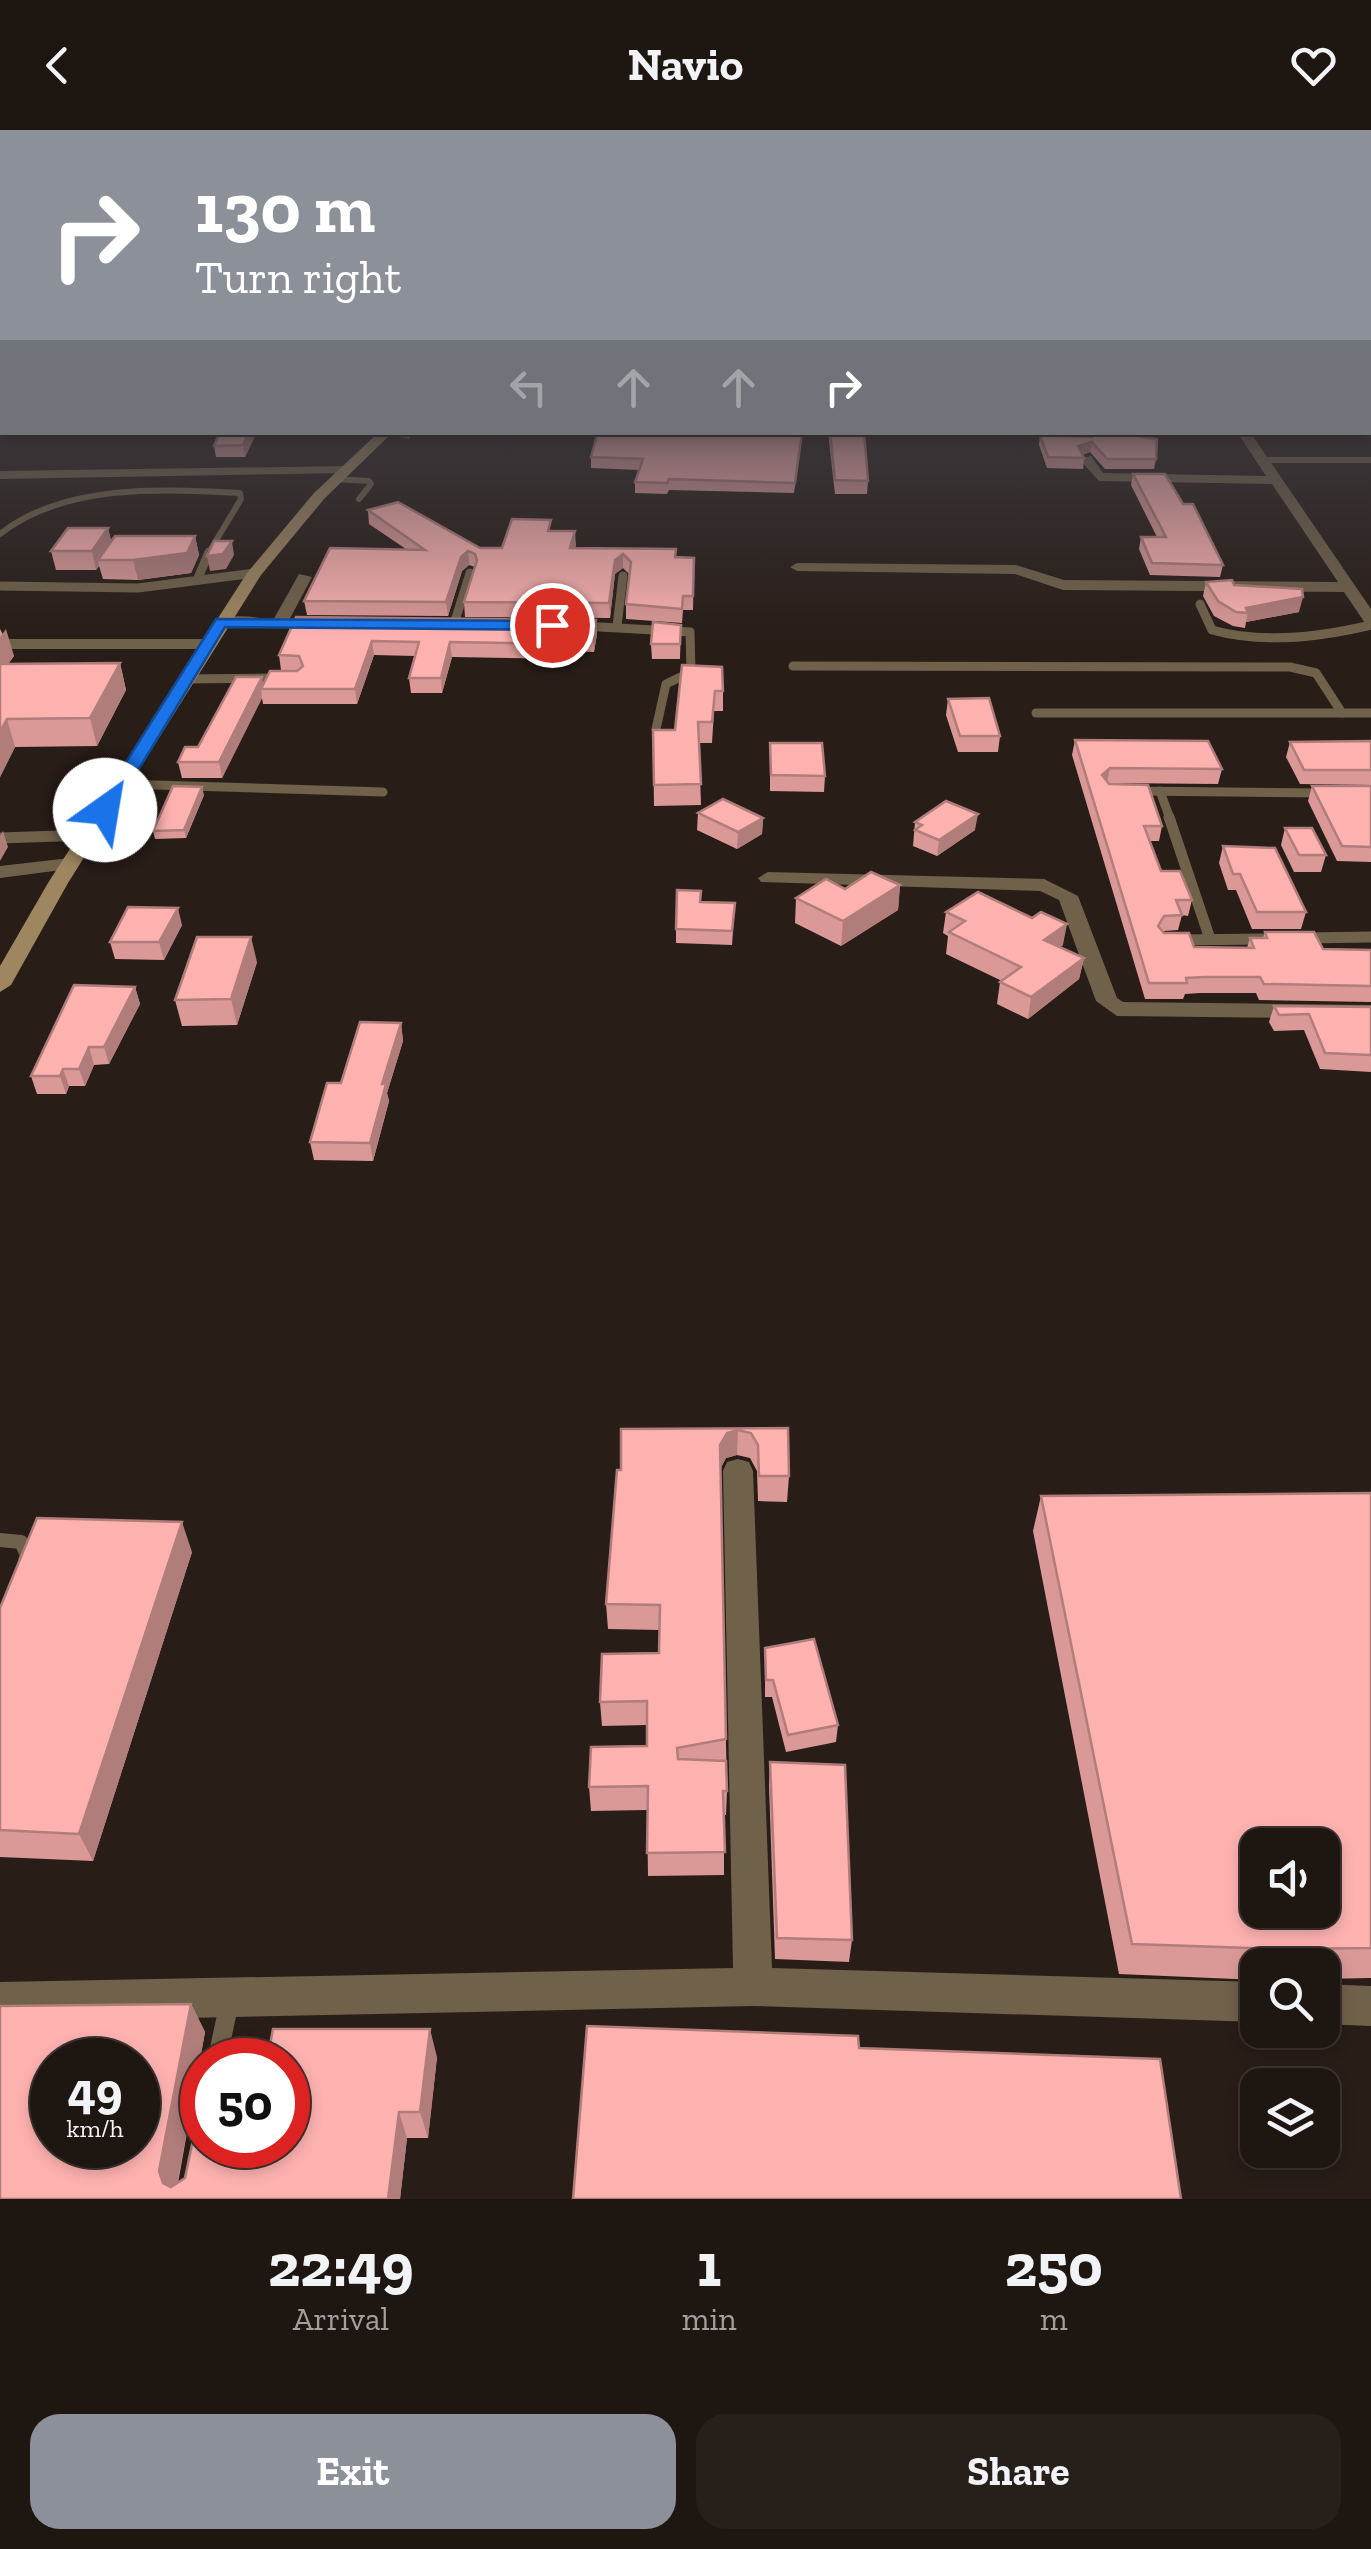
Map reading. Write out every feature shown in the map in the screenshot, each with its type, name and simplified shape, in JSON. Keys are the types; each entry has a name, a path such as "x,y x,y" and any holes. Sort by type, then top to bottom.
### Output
{"main road":[{"path":"0,985 70,864 221,622 255,574 341,474 372,446"}],"street":[{"path":"1252,446 1371,623"},
{"path":"1086,459 1099,478 1276,480"},
{"path":"0,476 341,474"},
{"path":"797,567 1016,570 1063,585 1348,587"},
{"path":"221,622 272,623 304,577"},
{"path":"0,644 208,644"},
{"path":"0,872 70,864"},
{"path":"768,878 1044,885 1068,896 1107,1001 1117,1009 1371,1012"},
{"path":"738,1471 754,1987"},
{"path":"0,2002 754,1987 1240,2001"},
{"path":"1340,2005 1371,2006"}],"lane":[{"path":"1262,460 1371,460"},
{"path":"341,474 372,484 359,499"},
{"path":"0,534 19,517 139,490 240,493 241,499 210,548 198,578"},
{"path":"454,624 470,573"},
{"path":"0,586 138,588 255,574"},
{"path":"617,626 623,576"},
{"path":"1200,604 1212,630 1230,636 1340,634 1371,623"},
{"path":"272,623 300,623"},
{"path":"435,624 472,624"},
{"path":"563,625 690,632 691,672 666,684 656,729"},
{"path":"793,666 1290,666 1316,673 1342,713"},
{"path":"185,679 298,678"},
{"path":"1036,713 1371,713"},
{"path":"122,781 251,782"},
{"path":"122,781 383,792"},
{"path":"1124,791 1333,793"},
{"path":"1160,791 1210,939"},
{"path":"0,838 89,835"},
{"path":"1164,940 1371,938"},
{"path":"0,1540 21,1542 27,1555 20,1573"},
{"path":"222,2038 231,1996"}],"building":[{"path":"594,446 800,446 795,483 669,479 667,483 635,482 643,459 591,457"},
{"path":"831,446 865,446 868,481 835,480"},
{"path":"1044,446 1080,446 1084,458 1048,457"},
{"path":"1095,446 1157,446 1156,459 1107,459"},
{"path":"1133,474 1165,474 1183,504 1193,504 1223,565 1152,563 1141,537 1166,537"},
{"path":"398,502 480,548 502,548 512,519 551,520 548,531 575,531 570,548 676,549 675,557 694,558 693,596 683,596 682,609 626,604 631,562 623,554 615,560 609,603 464,602 477,560 468,551 461,557 446,602 304,601 330,548 425,550 368,510"},
{"path":"68,528 108,528 92,551 51,551"},
{"path":"115,536 195,536 187,553 98,560"},
{"path":"214,541 232,541 223,554 207,556"},
{"path":"1232,580 1234,585 1302,589 1303,597 1246,608 1248,613 1236,612 1218,601 1206,582"},
{"path":"296,617 596,620 593,637 568,637 566,644 450,642 441,678 409,678 419,642 372,641 355,689 261,689 270,671 297,671 303,666 299,656 279,655"},
{"path":"653,622 681,625 680,644 651,644"},
{"path":"120,663 90,718 7,719 0,732 0,664"},
{"path":"682,665 722,667 723,691 715,691 712,722 698,722 701,784 654,785 653,730 675,730"},
{"path":"236,677 262,677 219,762 178,762 185,747 198,747"},
{"path":"989,698 1000,736 960,736 948,699"},
{"path":"1075,740 1208,741 1222,769 1110,768 1102,775 1109,784 1148,785 1162,826 1144,826 1161,871 1180,871 1192,900 1176,900 1182,915 1164,916 1158,926 1164,933 1189,933 1194,947 1254,948 1250,938 1267,938 1265,932 1314,932 1323,949 1371,950 1371,986 1264,984 1260,977 1204,977 1186,978 1187,983 1149,983"},
{"path":"1371,741 1371,770 1304,770 1290,742"},
{"path":"770,743 822,743 825,776 771,775"},
{"path":"173,786 202,787 184,830 153,831"},
{"path":"1312,786 1371,786 1371,847 1342,846"},
{"path":"723,799 763,818 738,832 698,813"},
{"path":"946,801 978,814 939,840 915,830 922,825 915,822"},
{"path":"1285,828 1312,828 1326,855 1299,855"},
{"path":"1223,846 1275,848 1306,912 1257,912 1240,874 1233,874"},
{"path":"871,872 900,885 843,921 796,898 826,879 845,889"},
{"path":"677,890 701,891 700,902 735,903 732,931 676,929"},
{"path":"978,892 1032,918 1041,912 1067,924 1044,940 1084,958 1031,997 1000,982 1021,967 949,932 965,921 946,912"},
{"path":"128,907 178,908 159,942 110,942"},
{"path":"197,937 251,937 231,999 175,1000"},
{"path":"74,985 135,987 104,1047 89,1047 79,1069 63,1069 60,1076 31,1076"},
{"path":"1274,1006 1371,1007 1371,1055 1325,1053 1309,1014 1279,1015"},
{"path":"360,1022 401,1023 382,1084 386,1084 370,1143 310,1142 327,1083 341,1083"},
{"path":"788,1428 789,1476 759,1476 758,1445 751,1433 727,1433 720,1445 726,1739 677,1748 678,1759 726,1761 725,1852 647,1853 648,1786 589,1787 591,1747 647,1746 647,1701 600,1702 602,1654 659,1653 660,1605 606,1604 617,1470 621,1470 621,1429"},
{"path":"1371,1493 1371,1948 1132,1944 1041,1496"},
{"path":"37,1518 182,1522 79,1834 0,1830 0,1608"},
{"path":"814,1639 838,1725 788,1735 773,1680 766,1680 765,1648"},
{"path":"770,1762 845,1765 852,1940 777,1938"},
{"path":"191,2004 184,2038 180,2038 180,2061 160,2166 160,2038 30,2038 30,2168 160,2168 163,2183 171,2187 185,2178 187,2168 310,2168 310,2038 271,2038 273,2029 430,2029 420,2112 399,2112 388,2199 0,2199 0,2006"},
{"path":"587,2026 858,2036 859,2048 1160,2059 1181,2199 573,2199"}],"route":[{"path":"105,810 221,622 552,625"}]}
